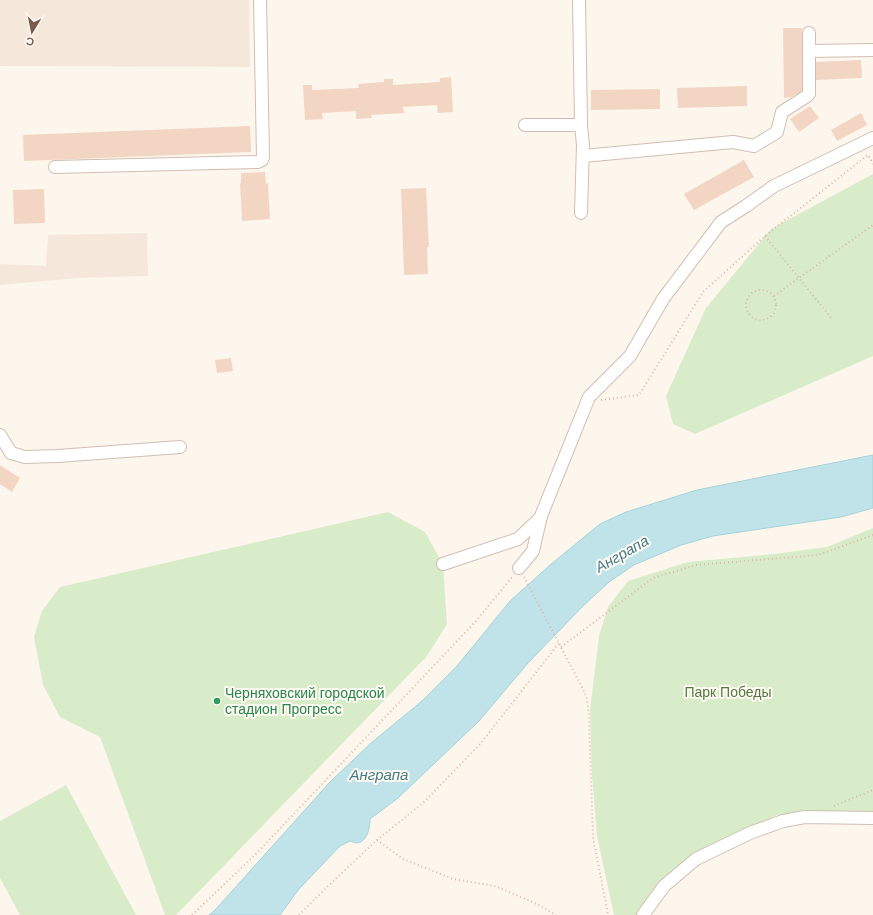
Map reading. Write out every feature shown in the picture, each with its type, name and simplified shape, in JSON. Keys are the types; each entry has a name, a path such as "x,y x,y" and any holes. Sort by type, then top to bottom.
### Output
{"street":[{"path":"55,167 258,162 262,160 260,0"},
{"path":"579,0 581,124 583,136 581,213"},
{"path":"583,156 733,142 754,146 777,132 782,112 809,94 809,33"},
{"path":"809,51 873,50"},
{"path":"525,125 581,124"},
{"path":"519,568 532,551 541,516 589,397 630,356 663,299 721,222 774,186 870,139"},
{"path":"0,435 11,453 25,457 180,448"},
{"path":"443,564 518,539 541,516"},
{"path":"643,915 664,886 696,859 750,833 783,822 805,817 873,818"}],"path":[{"path":"587,402 639,395 703,292 765,236 868,155 873,164"},
{"path":"774,296 873,225"},
{"path":"765,236 832,319"},
{"path":"756,290 766,290 774,296 776,306 772,315 764,320 758,320 750,315 746,306 748,296 756,290"},
{"path":"561,647 652,578 696,565 818,554 873,535"},
{"path":"192,915 255,855 476,621 519,568 587,699 593,837 608,915"},
{"path":"299,915 377,840 423,803 482,743 559,643"},
{"path":"831,808 873,790"},
{"path":"377,840 402,859 453,879 496,886 537,904 556,915"}],"shaded area":[{"path":"0,0 249,0 250,67 0,66"},
{"path":"147,233 148,276 78,278 0,285 0,264 46,266 48,235"}],"green space":[{"path":"873,174 873,356 695,434 673,424 666,396 706,308 771,229"},
{"name":"Черняховский городской стадион Прогресс","path":"388,512 425,532 443,564 447,624 427,656 176,915 165,915 100,737 60,717 43,685 34,637 42,611 60,587"},
{"name":"Парк Победы","path":"873,528 873,813 777,815 701,850 660,888 640,915 614,915 597,836 592,775 590,710 599,636 608,607 628,581 688,562 774,554 827,547"},
{"path":"66,785 136,915 20,915 0,878 0,821"}],"water":[{"name":"Анграпа","path":"873,455 873,508 841,517 713,536 681,545 634,565 609,582 583,606 528,663 479,721 398,798 370,819 368,831 363,841 356,843 350,841 340,846 299,889 280,915 209,915 330,782 371,743 422,701 457,666 510,601 550,565 600,524 626,512 697,490"}],"building":[{"path":"783,28 802,28 802,91 791,97 784,98"},
{"path":"861,60 862,78 816,80 816,62"},
{"path":"451,77 453,112 438,113 437,105 403,107 404,113 371,115 372,118 356,119 356,111 322,113 323,119 305,120 303,85 312,85 312,90 359,88 358,84 384,82 384,79 393,79 393,85 440,82 440,78"},
{"path":"747,86 747,106 678,108 677,88"},
{"path":"660,89 660,109 591,110 591,90"},
{"path":"810,106 819,118 799,132 790,119"},
{"path":"861,113 867,125 837,141 831,130"},
{"path":"250,126 251,152 24,161 23,135"},
{"path":"744,160 754,177 694,210 684,194"},
{"path":"265,172 266,184 268,183 270,219 242,221 240,183 241,173"},
{"path":"426,188 429,247 427,247 428,274 404,275 401,189"},
{"path":"44,189 45,223 14,224 13,190"},
{"path":"231,358 233,371 217,373 215,360"},
{"path":"0,465 20,478 12,492 0,484"}],"place":[{"name":"Черняховский городской стадион Прогресс","path":"217,701"}]}
